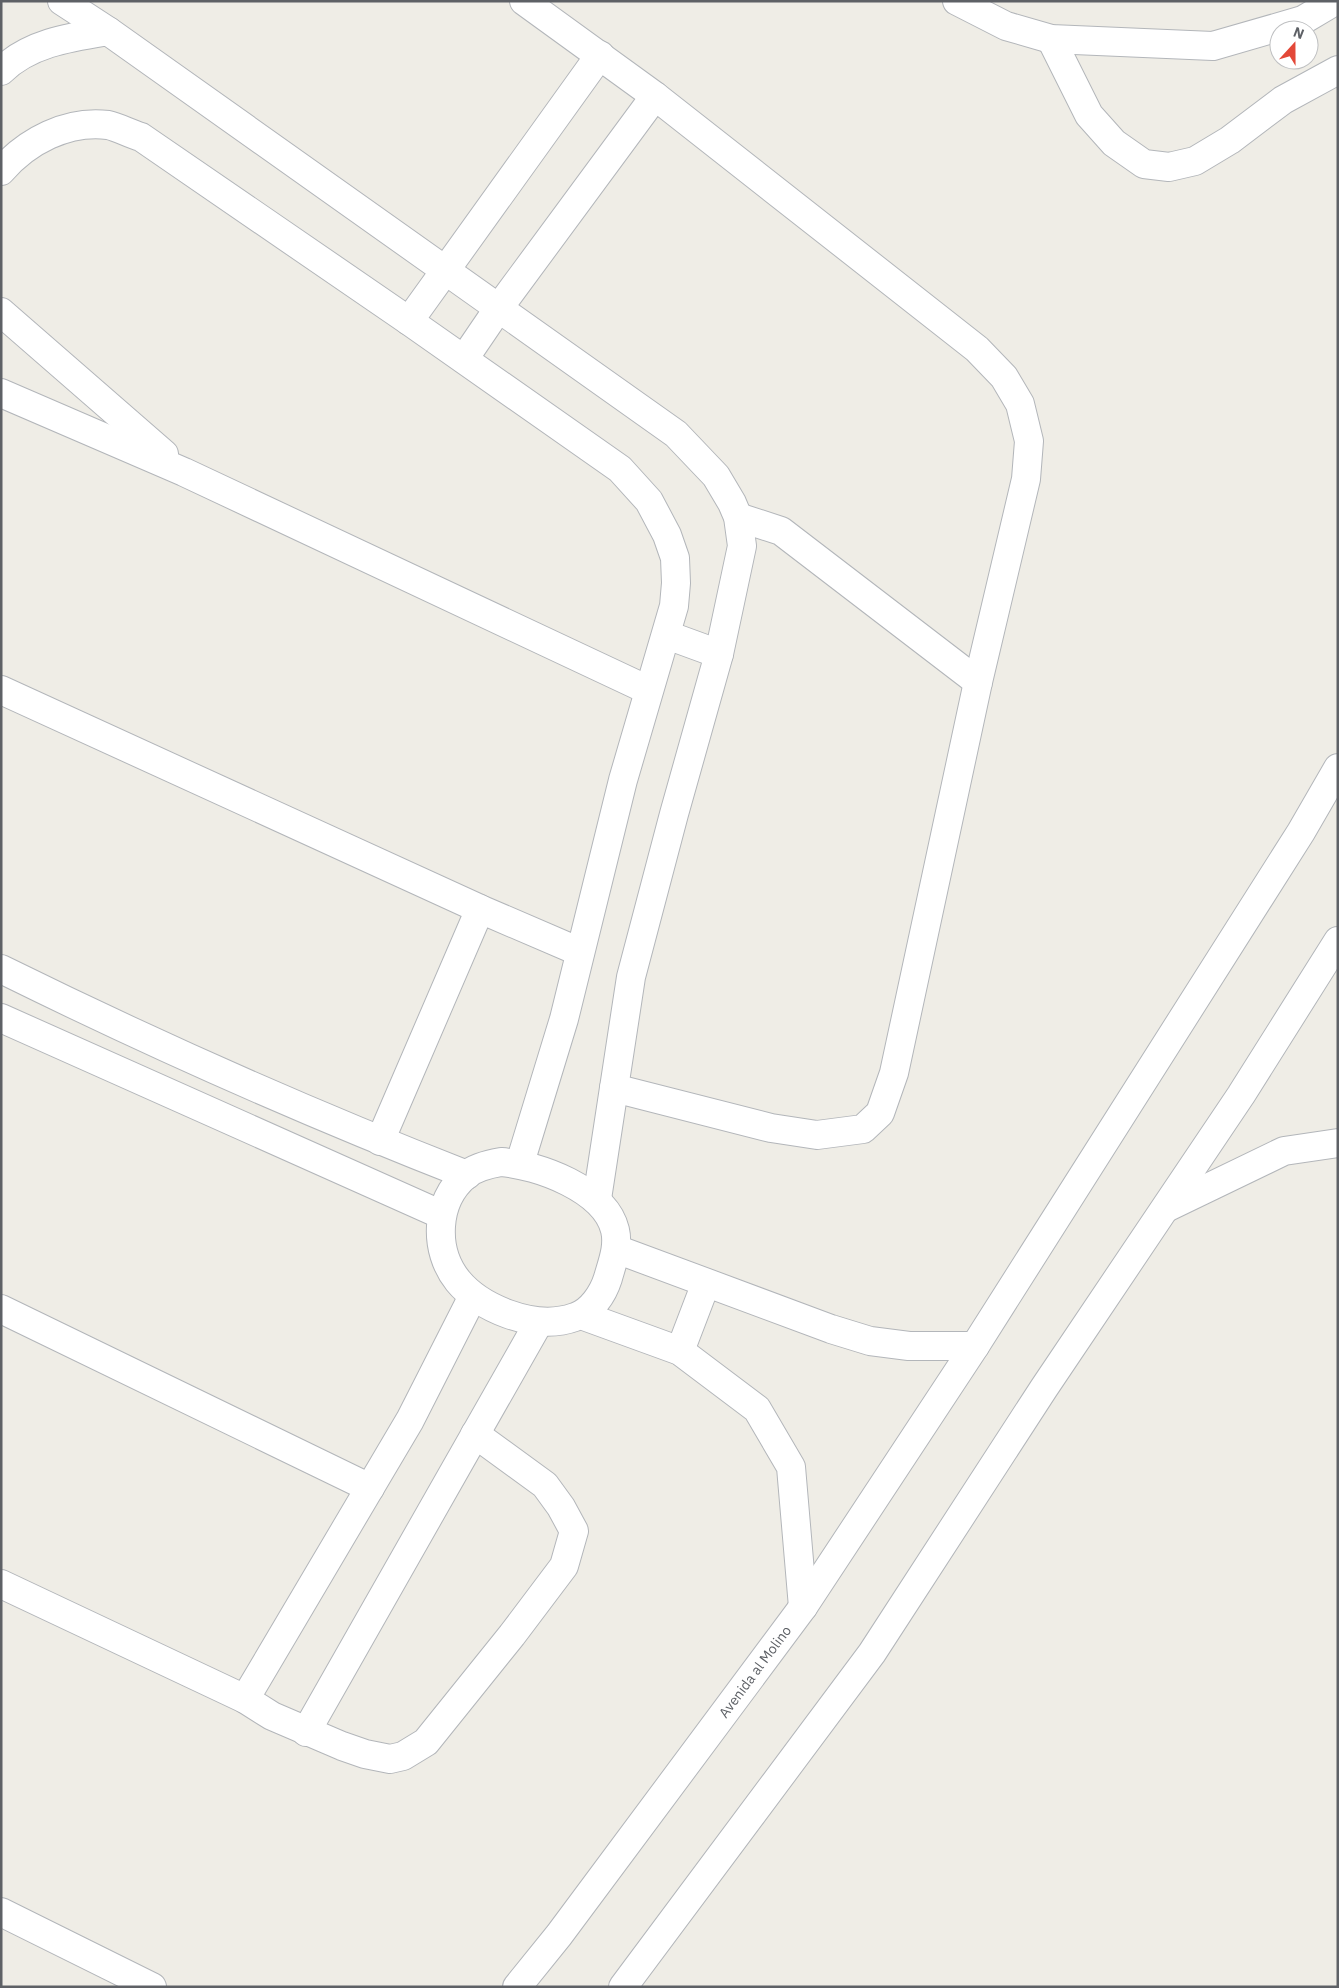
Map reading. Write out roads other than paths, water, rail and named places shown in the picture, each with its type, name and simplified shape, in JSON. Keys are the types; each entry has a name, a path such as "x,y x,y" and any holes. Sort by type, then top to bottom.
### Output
{"street":[{"path":"62,1 108,31 676,434 716,476 732,502 738,517 742,546 719,654 631,977 597,1199"},
{"path":"524,1 655,96 977,349 1004,378 1020,404 1029,441 1026,479 978,682 894,1073 880,1113 862,1129 817,1135 771,1128 614,1088"},
{"path":"958,1 1006,26 1051,39 1213,46 1303,20 1335,1"},
{"path":"1,71 13,59 57,40 108,31"},
{"path":"1051,39 1089,115 1114,143 1144,164 1169,167 1195,161 1230,140 1283,100 1338,70"},
{"path":"409,321 600,55"},
{"path":"464,359 498,308 655,96"},
{"path":"1,171 14,156 52,133 79,126 109,125 140,138 178,162 409,321 620,469 649,501 667,535 675,558 676,590 667,635 648,690 623,780 564,1019 520,1163"},
{"path":"1,312 184,472"},
{"path":"1,393 184,472 648,690"},
{"path":"738,517 781,532 978,682"},
{"path":"667,635 719,654"},
{"path":"1,690 480,909 580,952"},
{"name":"Avenida al Molino","path":"517,1987 559,1934 803,1607 975,1346 1301,832 1338,768"},
{"path":"380,1141 480,909"},
{"path":"624,1987 872,1653 1044,1388 1241,1094 1338,941"},
{"path":"1,968 271,1095 466,1175"},
{"path":"1,1018 442,1215"},
{"path":"1164,1209 1284,1151 1338,1143"},
{"path":"501,1162 520,1163 544,1171 597,1199 608,1214 615,1230 616,1249 606,1284 595,1303 581,1315 562,1322 539,1322 516,1317 498,1310 473,1296 458,1281 447,1264 442,1241 442,1215 450,1193 466,1175 483,1166 501,1162"},
{"path":"616,1249 832,1329 870,1341 908,1346 975,1346"},
{"path":"680,1351 706,1282"},
{"path":"245,1699 410,1420 473,1296"},
{"path":"1,1309 370,1488"},
{"path":"581,1315 680,1351 756,1409 791,1467 803,1607"},
{"path":"306,1732 539,1322"},
{"path":"1,1584 245,1699 272,1716 306,1732 365,1754 390,1759 402,1756 426,1742 512,1635 564,1566 574,1531 561,1507 545,1485 475,1434"},
{"path":"1,1912 152,1987"}]}
